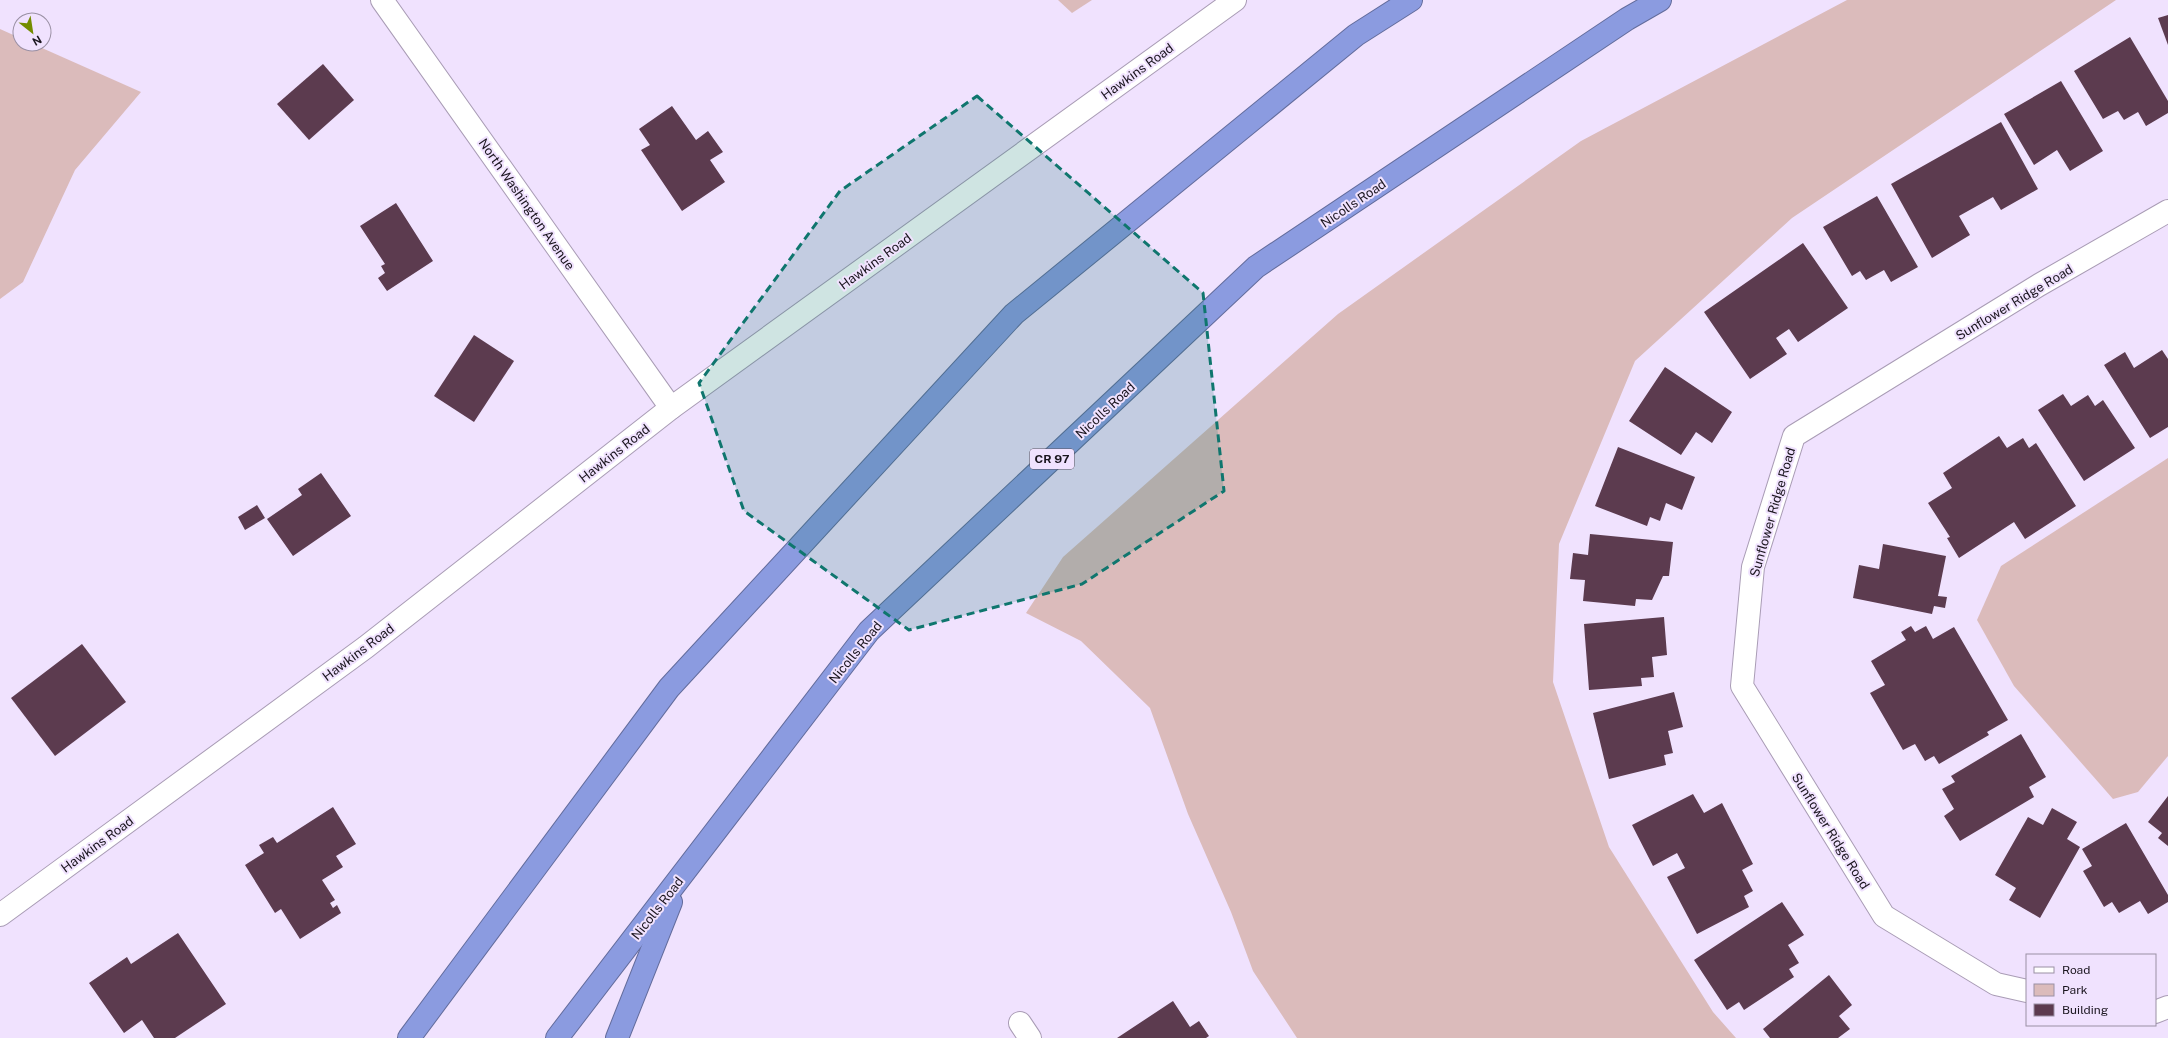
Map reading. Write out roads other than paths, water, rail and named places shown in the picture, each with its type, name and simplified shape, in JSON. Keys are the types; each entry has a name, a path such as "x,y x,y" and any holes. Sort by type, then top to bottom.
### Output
{"highway":[{"path":"409,1038 669,688 1014,314 1356,35 1411,0"},
{"name":"Nicolls Road","path":"557,1038 869,631 1256,267 1627,19 1660,0"},
{"path":"617,1038 681,876"}],"street":[{"name":"North Washington Avenue","path":"382,0 671,408"},
{"name":"Hawkins Road","path":"0,915 366,647 671,408 1235,0"},
{"name":"Sunflower Ridge Road","path":"2026,991 1996,984 1884,916 1742,686 1753,567 1794,436 2039,286 2168,211"},
{"path":"2156,1012 2168,1007"}]}
